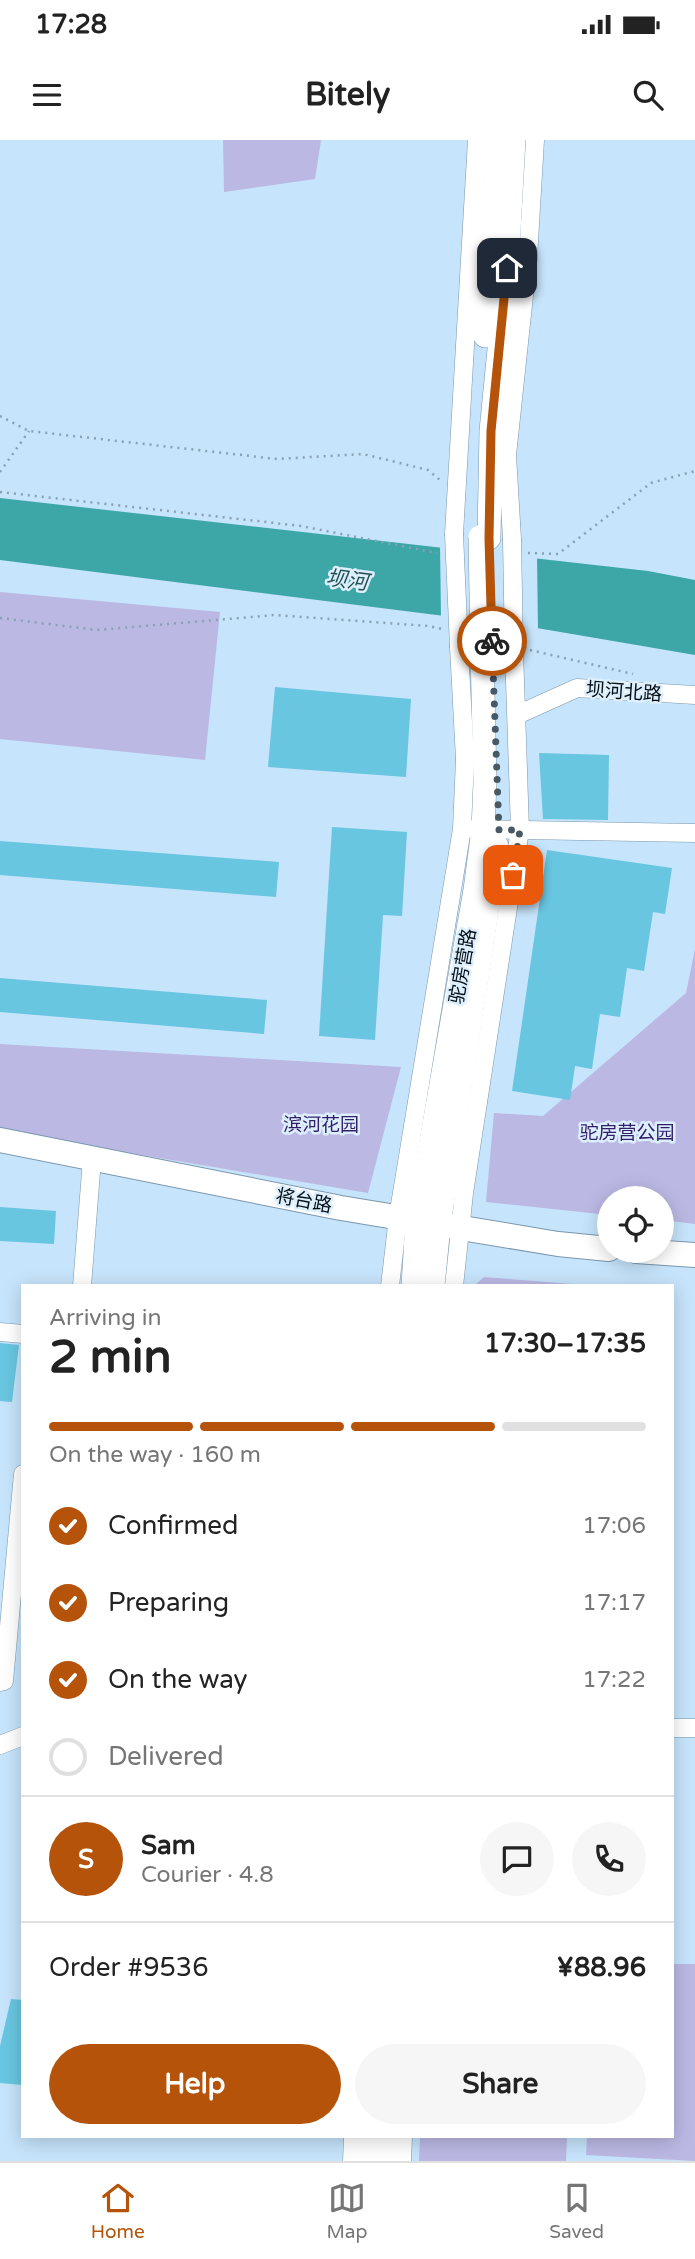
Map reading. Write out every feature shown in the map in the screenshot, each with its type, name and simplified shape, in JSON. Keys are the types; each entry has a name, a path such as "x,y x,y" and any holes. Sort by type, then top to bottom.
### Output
{"main road":[{"name":"将台路","path":"0,1140 428,1223 597,1248"},
{"path":"674,1254 695,1255"}],"street":[{"path":"477,140 454,534 465,759 491,830"},
{"name":"驼房营路","path":"497,140 479,442 500,542"},
{"name":"驼房营路","path":"413,1284 428,1223 475,890 491,830 505,651 491,431 507,268 514,140"},
{"path":"500,542 528,258 535,140"},
{"path":"391,1284 428,1223 491,830 517,715 505,651"},
{"name":"坝河北路","path":"517,715 577,688 695,695"},
{"path":"491,830 695,833"},
{"path":"82,1284 92,1159"},
{"path":"428,1223 453,1284"},
{"name":"驼房营路","path":"428,1223 433,1284"},
{"path":"0,1332 21,1334"},
{"path":"0,1682 4,1681 21,1496"},
{"path":"674,1728 695,1728"},
{"path":"0,1745 21,1737"},
{"path":"352,2161 353,2138"},
{"path":"365,2161 366,2138"},
{"path":"385,2161 386,2138"},
{"path":"402,2161 403,2138"}],"path":[{"path":"0,416 29,431 277,459 363,454 428,470 456,493"},
{"path":"0,472 29,431"},
{"path":"500,542 558,554 651,483 695,471"},
{"path":"0,492 302,526 431,553 444,553"},
{"path":"0,618 97,630 275,615 442,629"},
{"path":"505,651 633,674"}],"green space":[{"path":"223,140 321,140 315,179 224,192"},
{"path":"0,592 220,612 205,760 0,739"},
{"name":"驼房营公园","path":"695,949 695,1224 674,1221 674,1186 597,1186 597,1214 486,1202 494,1113 543,1116 686,993"},
{"name":"滨河花园","path":"0,1044 401,1067 368,1193 0,1131"},
{"path":"484,1277 573,1284 476,1284"},
{"path":"674,1964 695,1964 695,2161 586,2155 587,2138 674,2138"},
{"path":"420,2138 567,2138 566,2161 419,2161"}],"water":[{"name":"坝河","path":"0,498 648,571 695,580 695,655 531,627 0,560"}],"pier":[{"path":"440,543 537,555 538,632 441,619"}],"building":[{"path":"275,687 411,699 406,777 268,767"},
{"path":"539,753 609,755 608,820 543,819"},
{"path":"332,827 407,832 402,916 383,915 375,1040 319,1036"},
{"path":"0,841 279,862 276,897 0,875"},
{"path":"547,850 672,868 665,914 653,912 644,971 627,968 620,1017 600,1014 592,1069 575,1066 570,1100 512,1091"},
{"path":"0,978 267,1000 264,1034 0,1012"},
{"path":"0,1207 56,1211 54,1244 0,1241"},
{"path":"0,1343 19,1345 12,1402 0,1401"},
{"path":"11,1999 21,2000 21,2085 0,2083 0,2046"}],"way so far":[{"path":"492,641 499,830 520,830 513,875"}],"route":[{"path":"492,641 489,470 494,390 507,268"}]}
